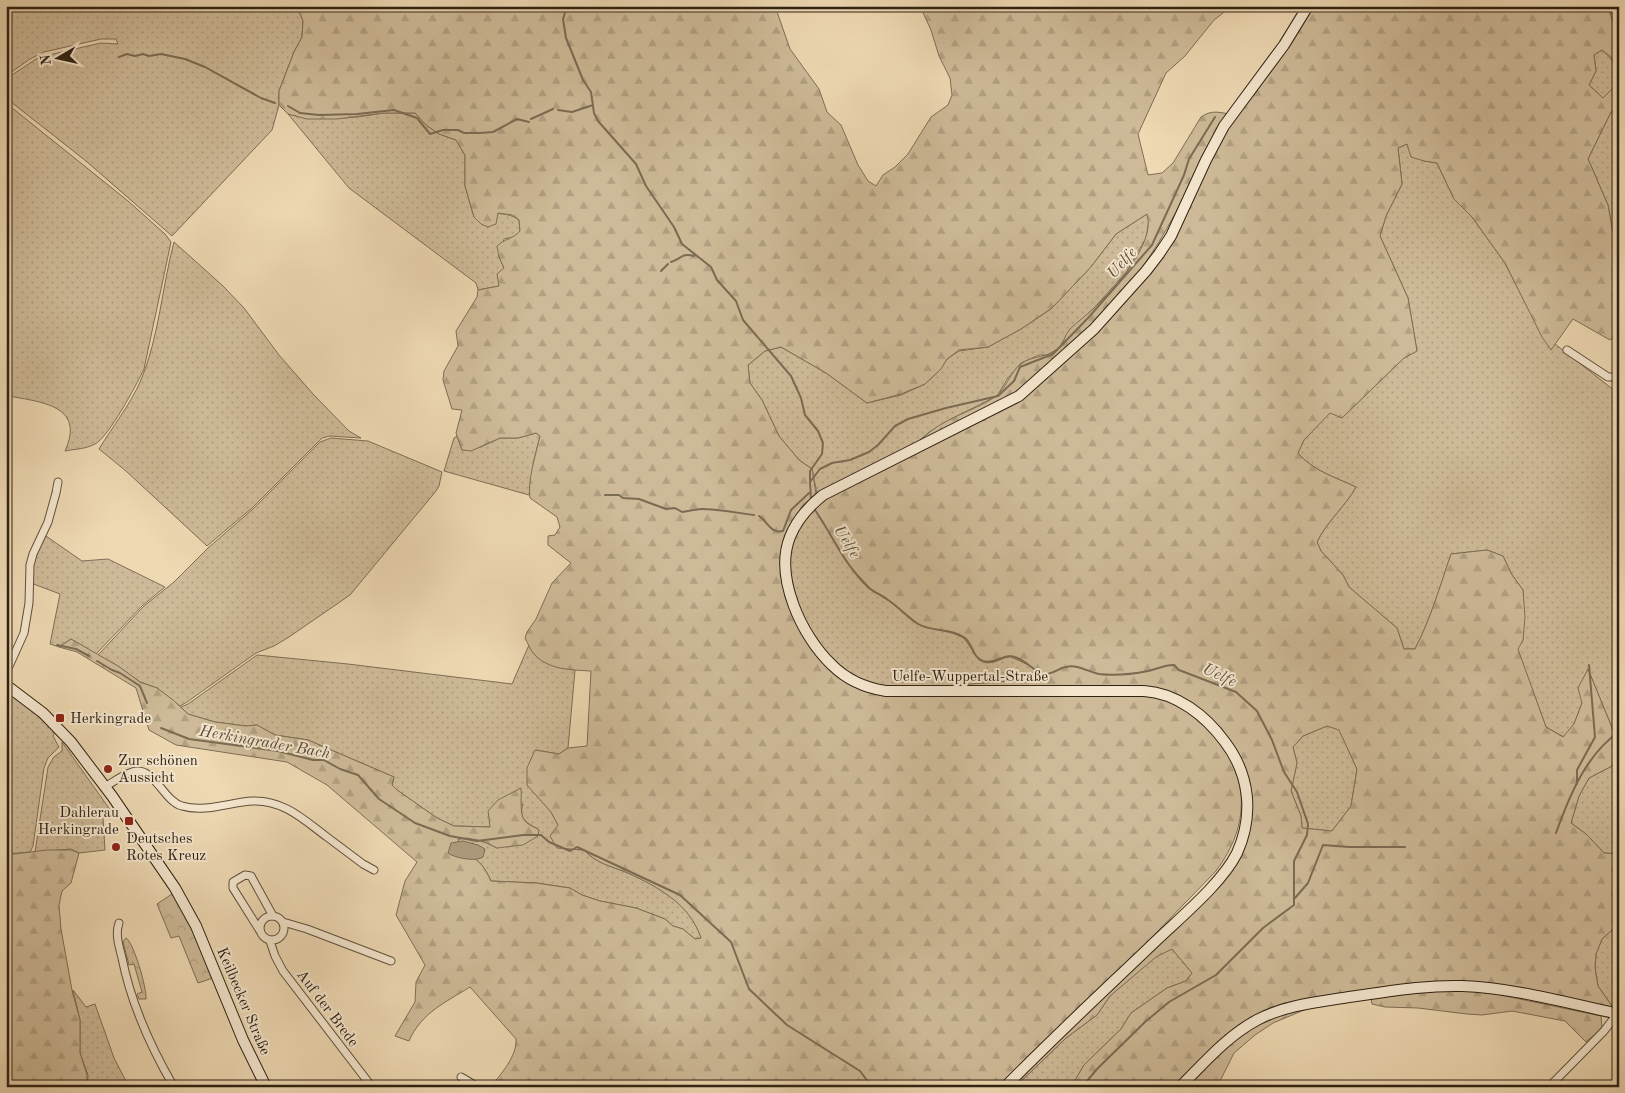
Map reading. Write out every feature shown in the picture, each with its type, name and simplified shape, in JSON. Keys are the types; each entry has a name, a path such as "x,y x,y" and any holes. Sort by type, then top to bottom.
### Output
{"main road":[{"name":"Uelfe-Wuppertal-Straße","path":"1005,1087 1187,911 1228,866 1239,847 1247,820 1247,794 1242,773 1228,745 1210,724 1179,701 1158,693 1125,691 886,691 857,682 837,670 826,659 810,638 800,617 790,594 786,574 785,561 790,538 800,516 822,496 1019,396 1094,329 1146,271 1171,236 1224,126 1284,45 1308,6"},
{"path":"6,685 34,705 57,726 105,787"},
{"name":"Keilbecker Straße","path":"105,787 175,888 196,926 240,1032 266,1087"},
{"path":"1180,1087 1226,1042 1251,1023 1280,1010 1312,1003 1404,989 1460,986 1509,991 1618,1014"}],"street":[{"path":"1567,350 1608,377 1619,377"},
{"path":"6,673 24,633 29,604 30,565 48,522 58,482"},
{"path":"105,787 127,774 137,771 152,777 166,796 181,806 201,808 256,801 281,805 299,815 363,864 374,870"},
{"name":"Auf der Brede","path":"273,916 251,876 245,875 233,882 233,888 263,936 270,941 275,956 284,971 372,1087"},
{"path":"260,931 262,921 267,917 273,916 283,922 307,929 391,961"},
{"path":"270,941 282,936 285,927 283,922"},
{"path":"119,923 117,928 118,942 135,1004 150,1042 174,1087"},
{"path":"1549,1087 1608,1027 1618,1014"},
{"path":"461,1077 478,1087"}],"green space":[{"path":"6,6 297,6 303,21 302,37 279,91 279,105 272,130 172,236 86,161 6,98 6,79 36,59 101,43 118,44 116,39 101,39 44,52 30,59 6,76"},
{"path":"297,6 775,6 790,49 819,89 827,112 841,125 858,165 868,181 876,186 883,175 895,167 908,154 931,117 948,105 952,95 950,78 939,56 931,30 920,6 1232,6 1214,20 1185,56 1166,73 1138,134 1148,175 1162,173 1173,163 1201,117 1211,112 1229,114 1205,154 1182,202 1129,288 1093,328 1019,394 925,442 923,438 939,425 999,394 1017,367 1025,361 1059,348 1070,329 1102,300 1131,265 1145,239 1148,226 1147,214 1116,234 1090,268 1052,308 1021,329 988,347 959,350 947,359 941,369 925,384 901,394 867,403 826,373 781,347 765,351 748,365 750,383 762,400 779,436 799,460 812,469 817,500 843,484 1019,396 1094,329 1146,271 1171,236 1224,126 1284,45 1308,6 1607,6 1619,37 1619,74 1611,57 1602,50 1594,55 1596,71 1589,85 1603,98 1619,82 1619,106 1611,112 1588,159 1608,205 1613,233 1619,241 1619,334 1610,340 1573,319 1551,350 1542,337 1505,263 1472,217 1454,199 1437,163 1411,157 1407,144 1398,148 1402,184 1386,216 1380,236 1408,298 1417,351 1404,358 1342,418 1330,413 1304,440 1298,453 1317,469 1356,487 1317,542 1321,551 1343,575 1349,587 1397,628 1404,649 1415,649 1421,637 1431,614 1451,554 1487,550 1503,556 1512,575 1523,590 1525,617 1523,640 1518,649 1546,727 1563,737 1574,724 1582,703 1578,688 1588,669 1615,735 1618,749 1612,766 1589,778 1579,796 1571,823 1586,834 1604,853 1619,854 1619,924 1602,939 1596,954 1595,968 1598,986 1614,1009 1483,983 1421,983 1284,1003 1259,1013 1234,1028 1172,1087 1071,1087 1084,1065 1121,1029 1131,1013 1167,988 1186,981 1192,973 1172,949 1156,957 1110,996 1097,1015 1066,1038 1015,1087 1005,1087 1202,897 1223,874 1237,852 1245,824 1246,796 1240,768 1225,742 1209,723 1179,701 1156,693 1144,691 886,691 860,684 848,678 837,670 817,649 801,621 789,591 785,562 788,546 796,522 790,531 784,553 783,576 787,599 808,641 832,669 853,683 886,693 924,696 1144,692 1163,697 1190,710 1205,723 1225,748 1234,765 1239,783 1241,800 1240,818 1235,836 1216,871 1128,962 1027,1057 1000,1087 491,1087 511,1058 516,1046 516,1039 470,987 443,1003 427,1016 414,1031 409,1041 395,1036 415,1002 416,982 425,965 396,915 405,881 417,862 327,785 287,762 176,745 149,730 136,688 77,652 59,647 71,639 118,666 140,682 157,688 188,714 215,722 246,726 257,725 275,735 308,740 394,777 392,785 397,790 437,818 454,826 490,827 488,811 498,800 521,788 523,818 528,824 539,830 538,836 523,845 497,848 483,841 467,838 458,839 462,851 480,863 491,881 536,883 570,888 582,895 600,901 636,908 665,919 673,926 683,929 695,939 701,938 696,926 681,906 651,884 599,862 584,850 557,848 550,836 558,825 551,812 527,785 527,768 535,750 559,754 568,748 587,746 591,671 561,668 547,664 534,653 525,638 536,619 552,583 571,563 548,545 548,536 555,535 560,527 557,517 530,498 531,476 540,436 536,433 518,438 500,438 471,451 462,450 456,433 462,410 452,409 443,380 444,371 458,346 456,331 477,297 478,290 499,286 497,274 504,268 497,246 520,231 519,220 512,215 498,213 496,224 488,227 481,224 474,217 465,186 465,155 456,140 439,134 426,125 415,113 383,113 337,119 307,119 288,114 279,105 279,91 302,37 303,21","holes":["808,509 815,510 848,564 871,589 917,623 924,627 951,632 964,638 979,660 987,663 1009,656 1027,664 1036,671 1030,679 911,689 882,688 865,684 850,677 837,667 816,643 800,613 790,586 787,574 790,540 800,519","1327,726 1339,730 1357,769 1351,806 1332,831 1302,828 1301,816 1291,791 1297,763 1293,747 1303,736"]},
{"path":"1607,6 1619,6 1619,37"},
{"path":"1602,50 1614,64 1619,82 1603,98 1589,85 1596,71 1594,55"},
{"path":"6,103 128,201 165,234 171,242 144,369 122,410 101,440 92,446 84,448 65,451 70,436 69,424 65,415 56,408 9,396 9,404 6,401"},
{"path":"1619,106 1619,241 1613,233 1608,205 1588,159 1611,112"},
{"path":"383,113 415,113 426,125 439,134 456,140 465,155 465,186 474,217 503,214 519,220 520,231 515,237 504,239 499,257 504,268 499,286 478,290 476,283 349,188 288,114 312,118 336,118"},
{"path":"1407,144 1424,161 1437,163 1454,199 1472,217 1505,263 1529,310 1555,344 1619,394 1619,854 1604,853 1586,834 1571,823 1579,796 1589,778 1612,766 1615,735 1588,669 1582,703 1574,724 1564,737 1546,727 1517,648 1523,640 1523,590 1512,575 1503,556 1487,550 1451,554 1431,614 1421,637 1415,649 1404,649 1397,628 1349,587 1343,575 1321,551 1317,542 1356,487 1325,473 1304,459 1298,453 1304,440 1330,412 1342,418 1404,358 1417,351 1408,298 1380,236 1386,216 1402,184 1398,148"},
{"path":"1147,214 1149,220 1146,238 1127,271 1094,308 1070,330 1059,348 1047,355 1039,355 1021,363 1008,378 997,396 951,419 929,432 913,446 818,498 812,469 799,460 779,436 762,400 750,383 748,365 765,351 781,347 826,373 867,403 901,395 925,384 940,370 947,359 959,351 988,347 1021,329 1051,309 1090,268 1116,234"},
{"path":"174,242 223,286 244,308 279,355 313,394 349,431 361,438 330,436 322,438 252,508 207,546 126,471 99,449 132,398 147,364"},
{"path":"536,433 540,436 529,495 444,471 454,438 457,436 462,450 481,447 500,438 518,438"},
{"path":"331,438 368,441 442,472 436,491 350,595 289,637 274,646 256,653 180,706 157,688 140,682 118,666 98,655 144,606 174,582 208,548 253,509 320,442"},
{"path":"808,509 815,510 871,589 917,623 951,632 964,638 971,646 974,654 994,662 1009,656 1027,664 1036,671 1030,679 929,688 883,688 851,677 813,640 789,585 790,538"},
{"path":"43,534 82,561 108,559 165,587 143,605 96,654 71,639 59,647 50,644 60,594 31,583 31,565"},
{"path":"529,645 538,656 548,663 575,670 568,748 559,754 536,750 535,793 551,812 567,849 584,850 599,862 628,873 662,891 689,915 701,938 695,939 683,929 673,926 665,919 636,908 600,901 582,895 570,888 537,883 491,881 480,863 462,851 458,839 478,840 497,848 539,830 523,817 523,804 491,827 454,826 437,818 392,786 394,777 308,740 275,735 257,725 246,726 215,722 188,714 181,707 257,655 512,684"},
{"path":"9,692 31,708 55,732 53,736 59,747 48,758 44,768 33,846 30,852 6,854 6,695"},
{"path":"1327,726 1339,729 1357,769 1351,806 1332,831 1302,828 1301,816 1291,791 1297,763 1293,747 1303,736"},
{"path":"62,742 111,811 103,818 105,850 79,853 71,849 35,852 48,767 54,757 62,751"},
{"path":"47,850 71,850 79,853 71,883 62,891 59,905 61,929 72,990 80,1020 80,1053 87,1075 87,1087 6,1087 6,855"},
{"path":"172,894 191,924 213,978 198,983 179,936 171,938 157,904"},
{"path":"1619,924 1619,1010 1614,1009 1598,986 1595,968 1596,954 1602,939"},
{"path":"126,938 133,948 146,999 139,999 137,994 142,992 134,964 129,965 123,942"},
{"path":"1172,949 1192,973 1186,981 1167,988 1131,1013 1121,1029 1084,1065 1071,1087 1015,1087 1066,1038 1097,1015 1110,996 1156,956"},
{"path":"73,990 86,1007 95,1004 114,1058 129,1087 87,1087 88,1075 80,1053 80,1020"},
{"path":"1458,990 1496,994 1601,1016 1602,1028 1586,1042 1565,1021 1512,1011 1482,1015 1418,1008 1385,1007 1372,1004 1371,999 1414,993"},
{"path":"1316,1005 1273,1023 1255,1035 1234,1053 1217,1087 1186,1087 1212,1060 1248,1029 1276,1017"}],"shaded area":[{"path":"463,841 485,849 483,857 466,859 448,853 451,843"}],"waterway":[{"path":"567,6 563,19 566,38 583,80 591,92 594,113 598,121 636,164 646,186 674,227 682,244 711,267 717,280 736,301 743,320 791,376 801,398 805,415 818,431 823,443 822,454 810,471 810,481"},
{"path":"1603,6 1619,18"},
{"path":"119,57 127,54 135,56 161,54 185,59 205,67 261,98 275,103"},
{"path":"558,110 572,112 593,105"},
{"path":"288,106 300,113 319,115 357,114 394,110 417,118 430,134 443,130 458,130 464,133 493,132 517,119 529,122"},
{"path":"531,119 553,109"},
{"name":"Uelfe","path":"811,500 810,482 820,469 832,463 850,460 869,452 895,426 908,419 998,396 1014,381 1020,367 1053,354 1088,318 1152,245 1184,175 1189,159 1215,117"},
{"path":"671,262 684,256 694,256"},
{"path":"661,271 668,264"},
{"path":"759,516 775,531 783,531 791,510 809,493"},
{"path":"605,495 619,495 623,498 639,499 666,509 675,508 682,512 708,509 754,515"},
{"name":"Uelfe","path":"815,510 846,561 869,588 892,603 918,624 954,633 965,638 977,657 983,661 987,662 1011,656 1045,674 1070,666 1099,674 1111,675 1148,671 1174,665 1179,670 1236,692 1257,711 1272,740 1284,772 1297,792 1308,824 1307,835 1294,861 1294,905 1263,928 1216,975 1169,1002 1145,1022 1097,1069 1082,1087"},
{"name":"Herkingrader Bach","path":"57,645 76,649 89,656"},
{"name":"Herkingrader Bach","path":"97,661 140,686 147,703"},
{"path":"1577,784 1577,770 1595,737 1589,665"},
{"name":"Herkingrader Bach","path":"161,728 189,739 278,751 313,760 324,760 340,769 358,775 379,799 415,823 450,836 477,841 523,835 541,835 549,842 570,851 577,847 680,895 731,942 749,989 787,1025 860,1071 872,1087"},
{"path":"1556,833 1573,791 1588,764 1607,741 1619,732"},
{"path":"1295,898 1308,883 1323,845 1405,847"}],"place":[{"name":"Herkingrade","path":"60,718"},
{"name":"Zur schönen Aussicht","path":"108,769"},
{"name":"Dahlerau Herkingrade","path":"129,821"},
{"name":"Deutsches Rotes Kreuz","path":"116,847"}]}
